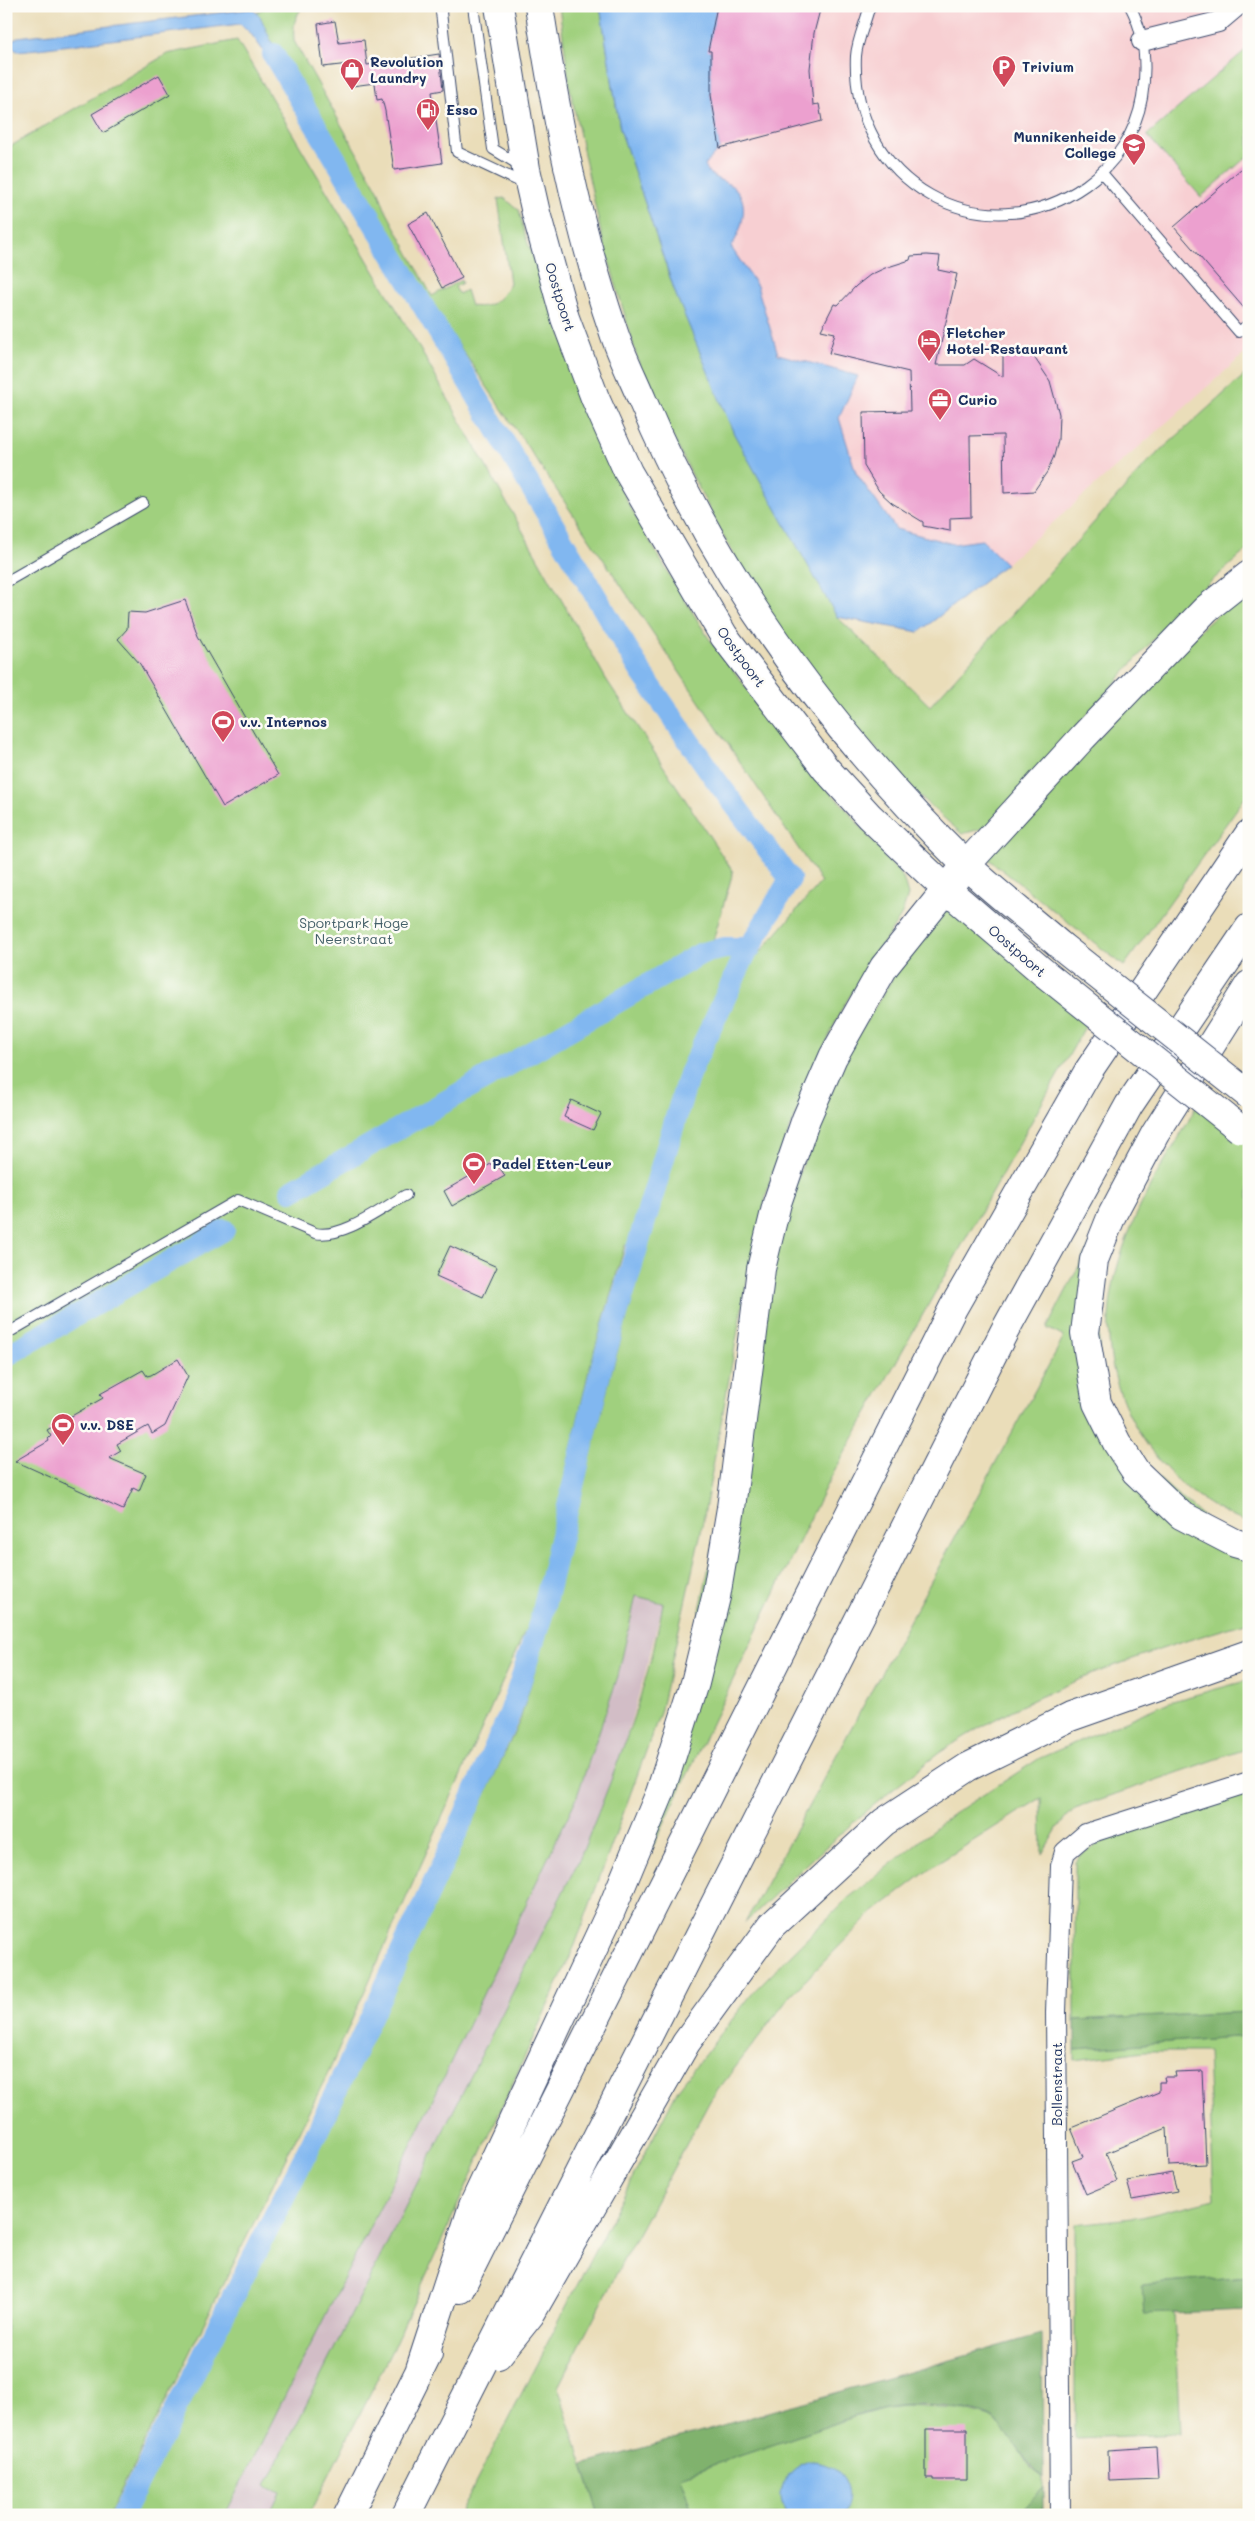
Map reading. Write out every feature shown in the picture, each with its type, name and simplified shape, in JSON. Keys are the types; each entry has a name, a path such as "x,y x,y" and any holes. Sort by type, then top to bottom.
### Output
{"main road":[{"name":"Oostpoort","path":"499,6 528,178 565,318 595,398 628,472 724,636 826,769 869,816 946,889 1044,974 1244,1133"},
{"path":"539,6 554,103 573,190 613,331 661,444 709,540 755,614 823,708 876,771 966,864 1061,946 1249,1095"},
{"path":"420,2369 473,2206 610,1913 660,1793 695,1683 716,1597 731,1508 761,1269 777,1203 806,1119 833,1057 884,967 966,864 1083,737 1206,610 1249,575"},
{"path":"348,2515 953,1308 1089,1070 1249,834"},
{"path":"406,2515 1004,1332 1129,1105 1249,928"},
{"path":"1249,985 1155,1134 1112,1215 1094,1260 1085,1333 1097,1403 1116,1444 1136,1472 1181,1515 1235,1543 1249,1546"},
{"path":"466,2394 530,2315 686,2043 772,1925 884,1822 968,1767 1070,1717 1249,1654"}],"street":[{"path":"1142,41 1218,22 1237,6"},
{"name":"Bollenstraat","path":"1060,2515 1056,2012 1061,1866 1065,1852 1086,1834 1249,1782"}],"lane":[{"path":"443,6 441,12 457,152 528,178"},
{"path":"473,6 493,149 528,178"},
{"path":"871,6 856,55 858,98 873,140 900,174 936,200 979,213 1023,213 1066,199 1102,173 1124,145 1139,112 1145,77 1142,41 1130,6"},
{"path":"1102,173 1239,332 1249,324"},
{"path":"6,582 143,503"},
{"path":"6,1334 238,1200 315,1232 328,1234 342,1231 406,1195"}],"shaded area":[{"name":"Trivium","path":"651,6 1249,6 1249,350 1006,564 919,632 778,432"},
{"path":"636,1596 663,1603 645,1674 617,1767 580,1858 267,2485 280,2492 269,2515 225,2515 414,2139 576,1799 618,1676"}],"green space":[{"path":"266,6 304,6 295,22 294,41 379,192 385,209 432,296 461,280 462,283 455,287 459,294 466,290 471,306 490,305 499,299 510,283 498,199 504,198 519,210 525,235 605,452 628,503 671,578 708,637 813,776 842,804 903,878 908,895 902,914 843,1007 817,1061 771,1176 750,1264 701,1532 660,1713 575,1945 396,2342 309,2515 269,2515 280,2492 266,2485 580,1858 617,1765 639,1700 649,1668 663,1603 636,1596 618,1676 576,1799 414,2139 225,2515 132,2515 336,2116 520,1720 553,1610 612,1370 703,1055 750,964 821,882 427,298 281,54 250,18"},
{"path":"559,6 600,6 620,129 676,295 837,617 930,706 1148,462 1249,371 1249,548 1181,608 988,827 962,834 918,795 844,714 771,622 718,526 643,378 601,233 570,89"},
{"name":"Sportpark Hoge Neerstraat","path":"237,40 416,342 606,679 733,872 708,958 730,955 739,958 740,965 693,1051 635,1249 625,1245 589,1370 534,1611 330,2069 109,2515 6,2515 6,149 167,54"},
{"path":"1249,47 1249,155 1201,197 1147,135"},
{"path":"1249,587 1249,792 1124,966 987,858 1180,648"},
{"path":"948,905 1090,1018 825,1488 623,1909 658,1815 777,1234 840,1065 909,951"},
{"path":"1197,1104 1249,1146 1249,1523 1217,1509 1188,1489 1163,1465 1152,1451 1142,1437 1125,1404 1114,1372 1109,1340 1110,1308 1115,1276 1125,1244 1138,1211 1154,1179"},
{"path":"1095,1235 1102,1430 1249,1556 1249,1622 1168,1647 1089,1675 1012,1710 975,1731 939,1753 875,1804 745,1923 1064,1337 1047,1328"},
{"path":"1249,1680 1249,1748 1075,1808 1058,1827 1042,1854 1041,1798 935,1865 870,1915 791,1995 711,2099 623,2261 558,2387 599,2515 459,2515 678,2089 755,1990 847,1899 952,1815 1040,1758 1169,1702"},
{"path":"1249,1790 1249,2012 1075,2020 1075,1862 1086,1851 1128,1830"},
{"path":"1249,2012 1249,2036 1075,2049 1075,2020"},
{"path":"1249,2036 1249,2276 1143,2285 1144,2313 1174,2312 1180,2434 1075,2438 1075,2224 1142,2217 1214,2199 1208,2051 1144,2051 1075,2060 1075,2049"},
{"path":"1249,2276 1249,2310 1144,2314 1142,2285"},
{"path":"1042,2334 1043,2477 1028,2462 1004,2429 991,2418 981,2414 940,2406 897,2406 857,2416 680,2476 693,2515 599,2515 583,2465"},
{"path":"905,2406 960,2409 990,2418 1003,2427 1031,2468 1043,2477 1043,2487 1018,2515 842,2515 848,2501 784,2511 787,2515 693,2515 680,2476 854,2417 886,2408"},
{"path":"1043,2487 1043,2515 1018,2515 1020,2512"}],"water":[{"path":"600,6 717,6 709,50 711,51 711,95 720,148 705,165 707,170 716,178 732,186 742,199 743,215 739,233 731,247 757,286 778,354 858,376 839,418 856,473 896,529 953,544 982,540 1006,564 919,632 837,617 734,434 676,295 620,129"},
{"path":"252,9 260,16 276,52 268,57 252,35 240,24 38,49 17,51 12,47 13,40 18,37"},
{"path":"811,2461 821,2462 830,2466 844,2478 849,2496 842,2515 787,2515 781,2498 784,2482 795,2469"}],"building":[{"path":"717,6 821,6 814,33 810,69 813,105 819,104 822,121 720,148 711,95 711,51 708,51"},
{"path":"335,21 339,43 364,40 367,65 439,54 443,90 432,92 442,163 394,170 385,111 382,99 377,100 375,83 352,86 349,64 323,67 318,24"},
{"path":"159,75 170,94 103,133 92,114"},
{"path":"1249,162 1249,314 1174,227"},
{"path":"428,213 462,278 442,288 408,224"},
{"path":"911,256 940,256 938,270 957,274 936,365 965,365 974,359 1003,377 1003,353 1032,354 1050,381 1059,414 1058,440 1054,456 1047,472 1034,491 1004,493 1003,435 970,436 971,517 950,518 950,531 923,526 923,522 892,503 879,491 864,466 863,412 910,411 909,372 829,353 835,333 821,330 834,304 838,305 856,286 870,275 910,260"},
{"path":"185,600 198,636 278,775 223,807 140,664 118,639 127,629 128,612 145,613"},
{"path":"571,1100 601,1114 593,1130 564,1117"},
{"path":"496,1161 505,1176 452,1206 444,1191"},
{"path":"450,1246 497,1267 483,1297 436,1276"},
{"path":"178,1359 188,1376 165,1426 152,1434 148,1426 117,1444 121,1451 109,1458 146,1474 139,1491 133,1488 123,1510 15,1461 49,1441 48,1439 51,1436 47,1430 103,1398 100,1394 143,1370 147,1376 151,1375"},
{"path":"1202,2071 1206,2164 1169,2166 1167,2128 1106,2153 1117,2181 1086,2194 1072,2161 1083,2157 1071,2128 1159,2092 1159,2082 1165,2082 1164,2077 1176,2077 1175,2072"},
{"path":"1172,2173 1177,2191 1132,2199 1127,2181"},
{"path":"926,2429 967,2429 967,2480 933,2480 933,2478 926,2478"},
{"path":"1156,2447 1158,2479 1109,2481 1108,2450"}],"waterway":[{"path":"122,2515 317,2132 449,1850 510,1713 542,1615 602,1365 689,1074 744,957 790,879 713,776 641,672 273,54"},
{"path":"291,1191 702,953 725,948 750,948"},
{"path":"6,1356 224,1230"}],"place":[{"name":"Trivium","path":"1004,88"},
{"name":"Revolution Laundry","path":"352,91"},
{"name":"Esso","path":"428,131"},
{"name":"Munnikenheide College","path":"1134,166"},
{"name":"Fletcher Hotel-Restaurant","path":"929,362"},
{"name":"Curio","path":"940,421"},
{"name":"v.v. Internos","path":"223,743"},
{"name":"Padel Etten-Leur","path":"474,1185"},
{"name":"v.v. DSE","path":"63,1446"}]}
